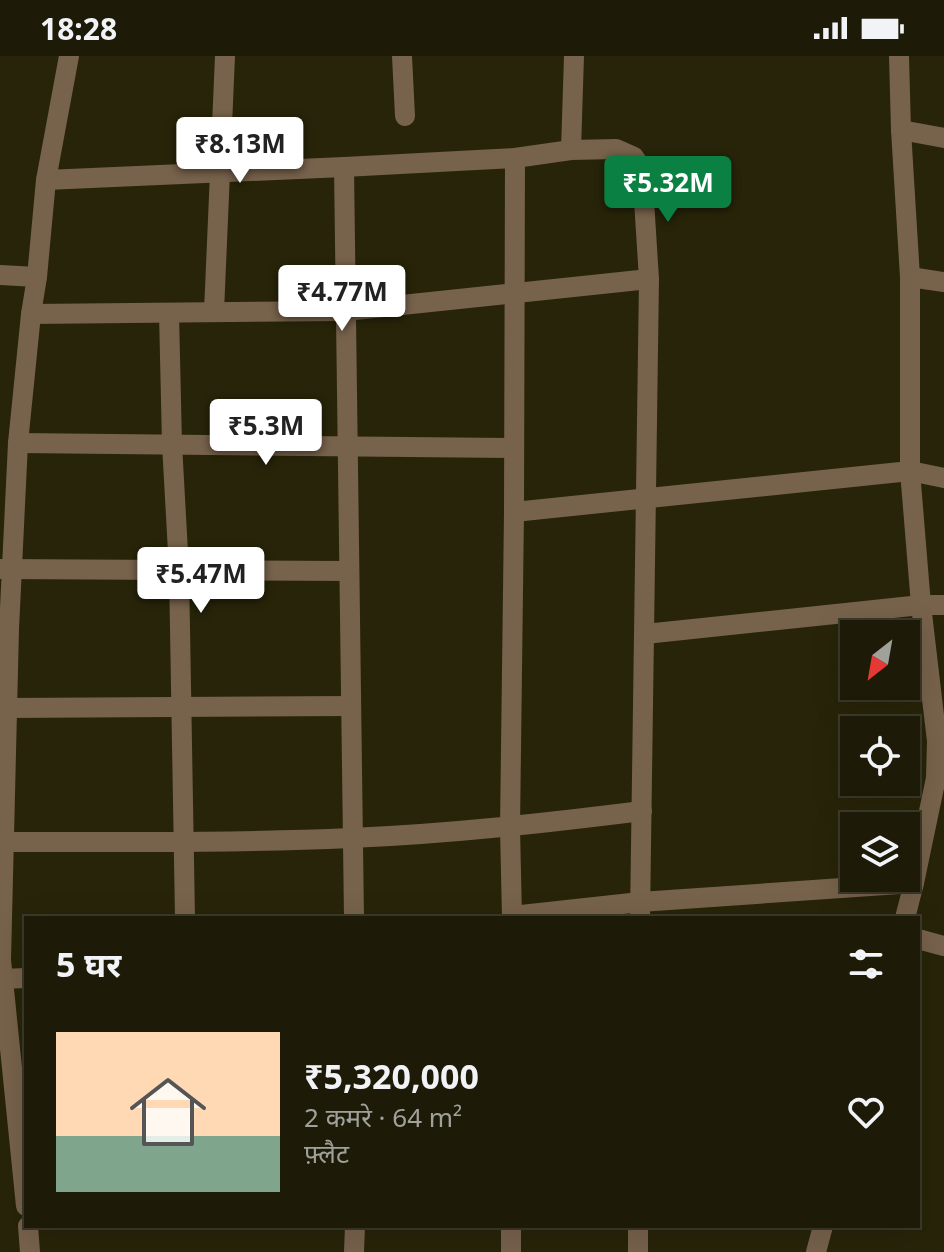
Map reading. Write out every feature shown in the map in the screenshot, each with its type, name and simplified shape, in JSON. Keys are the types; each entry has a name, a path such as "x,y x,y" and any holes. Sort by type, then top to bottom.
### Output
{"street":[{"path":"24,1191 6,1053 1,960 2,795 7,708 6,570 46,180 69,56"},
{"path":"214,312 225,56"},
{"path":"402,56 405,116"},
{"path":"571,150 574,56"},
{"path":"899,56 910,277 910,471 937,741 936,778 920,854"},
{"path":"901,130 944,138"},
{"path":"46,180 515,158 571,150 616,149 634,157 642,169 649,279 640,910"},
{"path":"512,916 515,158"},
{"path":"344,167 354,916"},
{"path":"0,275 37,277"},
{"path":"910,277 944,282"},
{"path":"31,314 345,311 649,279"},
{"path":"169,313 179,570 185,916"},
{"path":"18,443 514,448"},
{"path":"514,512 910,471 944,478"},
{"path":"6,570 349,571"},
{"path":"645,634 944,605"},
{"path":"7,708 351,706"},
{"path":"4,842 183,843 353,838 510,828 642,811"},
{"path":"530,916 640,910 840,890"},
{"path":"906,916 912,892"},
{"path":"920,940 944,946"},
{"path":"3,979 24,978"},
{"path":"28,1228 30,1252"},
{"path":"354,1252 355,1228"},
{"path":"511,1228 511,1252"},
{"path":"638,1228 638,1252"},
{"path":"816,1252 822,1228"}]}
